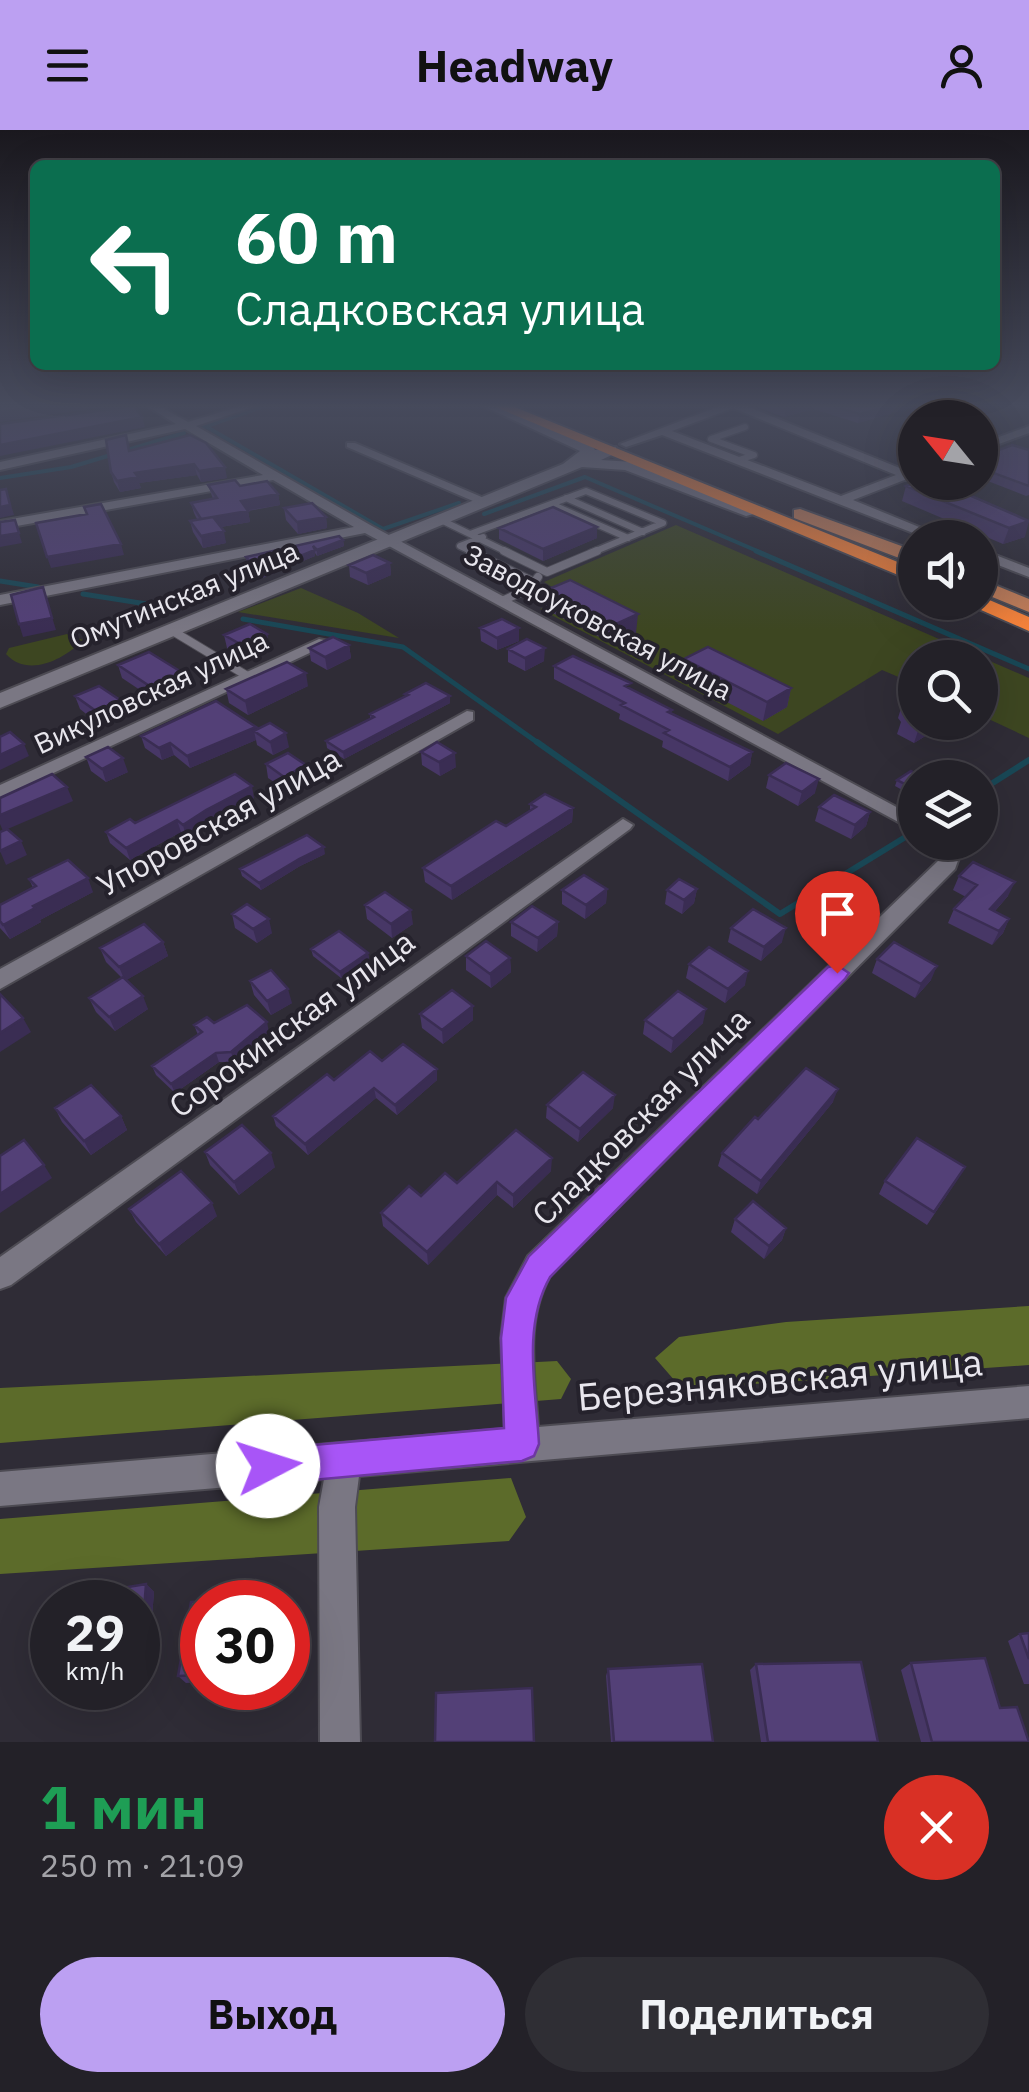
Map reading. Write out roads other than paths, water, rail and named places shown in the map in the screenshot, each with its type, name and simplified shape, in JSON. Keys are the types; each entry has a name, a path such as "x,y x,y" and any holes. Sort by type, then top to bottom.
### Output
{"highway":[{"path":"703,481 898,554"},
{"path":"792,517 898,568"},
{"path":"998,596 1029,609"},
{"path":"998,611 1029,625"}],"street":[{"path":"0,525 247,481"},
{"name":"Заводоуковская улица","path":"285,481 898,816"},
{"path":"439,481 485,501"},
{"name":"Омутинская улица","path":"0,700 533,481"},
{"path":"669,481 738,508 792,517"},
{"path":"796,481 898,521"},
{"path":"844,499 895,481"},
{"path":"0,600 368,529"},
{"path":"998,560 1029,573"},
{"name":"Викуловская улица","path":"0,792 325,642"},
{"name":"Упоровская улица","path":"0,980 467,716"},
{"name":"Сорокинская улица","path":"0,1275 623,826"},
{"name":"Сладковская улица","path":"522,1444 518,1325 521,1298 539,1266 949,860"},
{"name":"Березняковская улица","path":"0,1489 1029,1402"},
{"path":"340,1742 337,1506 344,1460"}],"lane":[{"path":"502,601 530,588 546,572 662,524 586,491 474,536 460,546 534,582"},
{"path":"566,498 643,532"},
{"path":"555,506 628,538"},
{"path":"441,520 546,572"},
{"path":"172,630 249,677"}],"waterway":[{"path":"300,481 383,529 459,503"},
{"path":"484,514 573,481"},
{"path":"595,481 762,553"},
{"path":"756,551 1029,669"},
{"path":"0,581 38,587"},
{"path":"83,594 172,608"},
{"path":"243,619 403,647 541,745"},
{"path":"537,742 780,914 898,842"},
{"path":"998,780 1029,760"}]}
